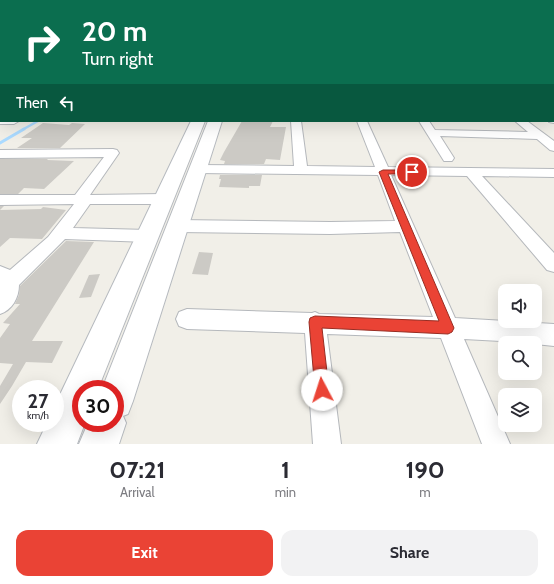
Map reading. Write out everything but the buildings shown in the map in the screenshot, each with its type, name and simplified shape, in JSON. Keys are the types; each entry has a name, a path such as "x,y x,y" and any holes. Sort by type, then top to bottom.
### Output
{"main road":[{"path":"85,380 198,122"},
{"path":"123,380 215,122"},
{"path":"57,444 72,410"},
{"path":"99,444 104,432"}],"street":[{"path":"296,122 301,171"},
{"path":"362,122 496,444"},
{"path":"425,122 448,158"},
{"path":"521,122 554,147"},
{"path":"433,133 540,136"},
{"path":"0,154 113,153 60,234 5,278 9,293 0,306"},
{"path":"199,169 554,173"},
{"path":"471,172 554,265"},
{"path":"0,200 164,199"},
{"path":"178,226 330,228 406,226"},
{"path":"60,234 148,236"},
{"path":"187,319 315,322 448,328 554,335"},
{"path":"315,322 326,444"}],"waterway":[{"path":"22,130 36,122"},
{"path":"0,143 24,129"}],"route":[{"path":"322,390 315,322 448,328 383,172 412,172"}]}
